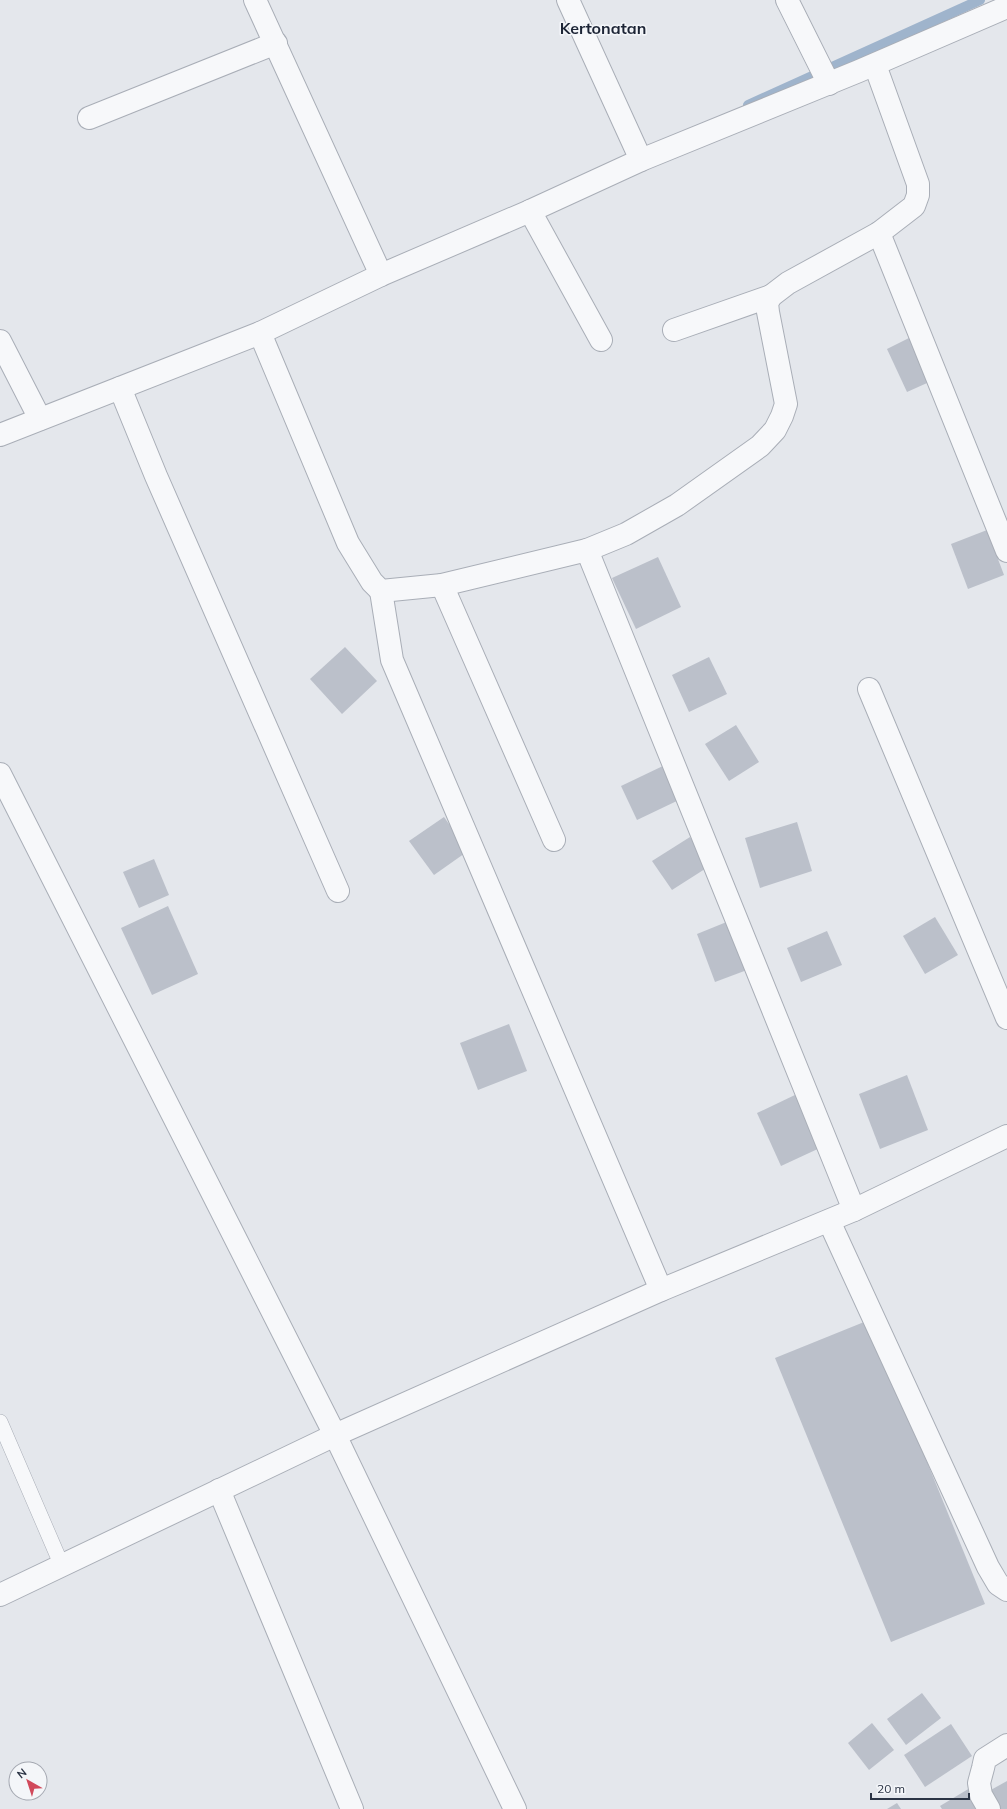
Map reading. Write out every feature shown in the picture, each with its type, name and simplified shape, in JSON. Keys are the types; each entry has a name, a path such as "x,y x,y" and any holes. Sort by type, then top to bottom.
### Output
{"street":[{"path":"255,0 381,275"},
{"path":"568,0 641,160"},
{"path":"787,0 824,76"},
{"path":"0,435 260,332 381,275 530,211 824,76 875,65 1007,7"},
{"path":"89,118 276,43"},
{"path":"674,330 771,296 788,283 879,233 914,206 918,195 918,184 875,65"},
{"path":"530,211 601,340"},
{"path":"879,233 1007,551"},
{"path":"381,591 442,585 587,550 626,534 677,505 760,446 775,430 786,404 768,312 767,303 771,296"},
{"path":"260,332 348,542 372,582 381,591 392,660 661,1290"},
{"path":"0,341 40,419"},
{"path":"120,388 166,498 338,891"},
{"path":"587,550 854,1210"},
{"path":"442,585 554,840"},
{"path":"869,689 1007,1018"},
{"path":"0,774 336,1435 515,1809"},
{"path":"0,1595 336,1435 661,1290 854,1210 1007,1136"},
{"path":"829,1221 988,1567 998,1584 1007,1590"},
{"path":"219,1490 352,1809"},
{"path":"989,1809 981,1795 979,1783 985,1759 1007,1745"}],"lane":[{"path":"0,1422 62,1566"}],"building":[{"path":"915,335 936,379 907,392 887,349"},
{"path":"987,530 1004,575 968,589 951,544"},
{"path":"658,557 681,607 636,629 612,578"},
{"path":"345,647 377,681 342,714 310,679"},
{"path":"709,657 727,694 689,712 672,675"},
{"path":"736,725 759,762 729,781 705,744"},
{"path":"665,765 681,799 637,820 621,786"},
{"path":"444,817 468,851 434,875 409,841"},
{"path":"797,822 812,871 760,888 745,838"},
{"path":"690,837 708,867 672,890 652,861"},
{"path":"154,859 169,895 139,908 123,872"},
{"path":"168,906 198,974 152,995 121,928"},
{"path":"935,917 958,955 925,974 903,936"},
{"path":"729,921 747,970 715,982 697,934"},
{"path":"827,931 842,965 801,982 787,948"},
{"path":"509,1024 527,1071 478,1090 460,1043"},
{"path":"907,1075 928,1130 880,1149 859,1094"},
{"path":"797,1094 822,1147 781,1166 757,1113"},
{"path":"869,1320 985,1604 891,1642 775,1358"},
{"path":"922,1693 941,1718 906,1745 887,1719"},
{"path":"872,1723 894,1750 869,1770 848,1743"},
{"path":"951,1724 972,1756 925,1787 904,1755"},
{"path":"1007,1781 1007,1809 1000,1809 989,1791"},
{"path":"970,1788 983,1809 942,1809 940,1806"},
{"path":"897,1803 901,1809 887,1809"}],"waterway":[{"path":"748,105 980,0"}],"district":[{"name":"Kertonatan","path":"603,28"}]}
